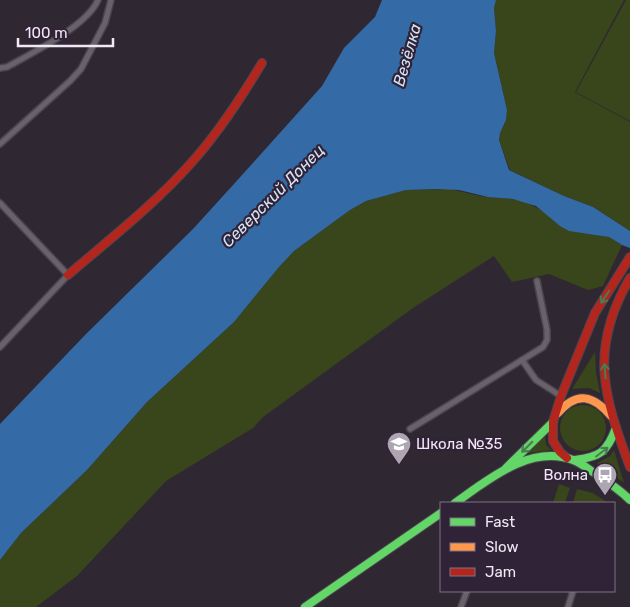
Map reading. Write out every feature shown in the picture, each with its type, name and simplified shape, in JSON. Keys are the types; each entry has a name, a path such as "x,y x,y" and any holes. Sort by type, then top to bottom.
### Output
{"main road":[{"path":"68,275 179,176 207,144 262,62"},
{"path":"630,257 595,313 561,396 554,419 553,441 560,452 616,485 630,500"},
{"path":"630,278 609,322 604,341 605,375 614,419 630,467"},
{"path":"561,396 592,399 604,406 614,419"},
{"path":"502,472 554,419 565,404 580,398"},
{"path":"457,502 502,472 533,458 546,455 571,459 590,459 601,455 608,449 616,428"},
{"path":"305,607 440,514"}],"street":[{"path":"0,68 51,43 89,14 98,0"},
{"path":"0,144 82,69 105,23 112,0"},
{"path":"0,202 68,275 0,347"},
{"path":"410,429 543,347 547,340 547,330 537,281"},
{"path":"522,360 536,380 561,396"},
{"path":"460,607 468,592"},
{"path":"568,607 573,592"}],"green space":[{"path":"496,0 624,0 575,92 630,122 630,231 593,207 564,196 510,170 499,140 506,120 507,110 494,53 496,32 494,8"},
{"path":"626,0 630,0 630,121 576,92"},
{"path":"450,189 480,196 526,202 543,211 556,222 589,233 609,237 622,245 603,286 588,290 549,274 512,282 494,256 413,308 263,417 253,428 166,481 77,576 36,607 0,607 0,560 21,533 87,470 147,402 234,322 294,251 350,210 366,201 406,190"},
{"path":"595,352 600,393 589,388 572,389"},
{"path":"583,405 596,409 602,415 606,428 602,441 596,447 583,451 570,447 564,441 560,428 564,415 570,409"},
{"path":"545,434 546,445 552,450 528,453"},
{"path":"614,450 624,483 597,463 610,456"},
{"path":"559,484 570,488 565,502 553,502"},
{"path":"577,489 593,493 606,502 573,502"}],"water":[{"path":"382,0 496,0 494,8 496,31 494,53 507,110 506,120 499,140 509,170 564,196 593,207 630,231 630,248 609,237 569,231 536,206 513,199 488,197 459,190 437,189 406,190 366,201 350,210 294,251 234,322 147,402 87,470 21,533 0,560 0,424 86,334 193,229 233,185 322,86 344,48 375,17"}],"traffic: fast":[{"path":"506,468 553,422"},
{"path":"575,460 591,457 602,452 609,443 616,428"},
{"path":"456,502 481,484 510,467 541,457 557,456 581,464 613,485 630,500"},
{"path":"305,607 440,514"}],"traffic: slow":[{"path":"558,413 572,401 585,398 598,404 611,416"}],"traffic: jam":[{"path":"68,275 148,207 192,162 229,114 262,63"},
{"path":"567,458 560,452 553,441 553,422 561,396 595,313 630,257"},
{"path":"630,278 617,303 609,327 604,372 613,417 630,467"}],"place":[{"name":"Школа №35","path":"399,465"},
{"name":"Волна","path":"605,496"}],"water label":[{"name":"Везёлка","path":"407,55"},
{"name":"Северский Донец","path":"273,196"}]}
